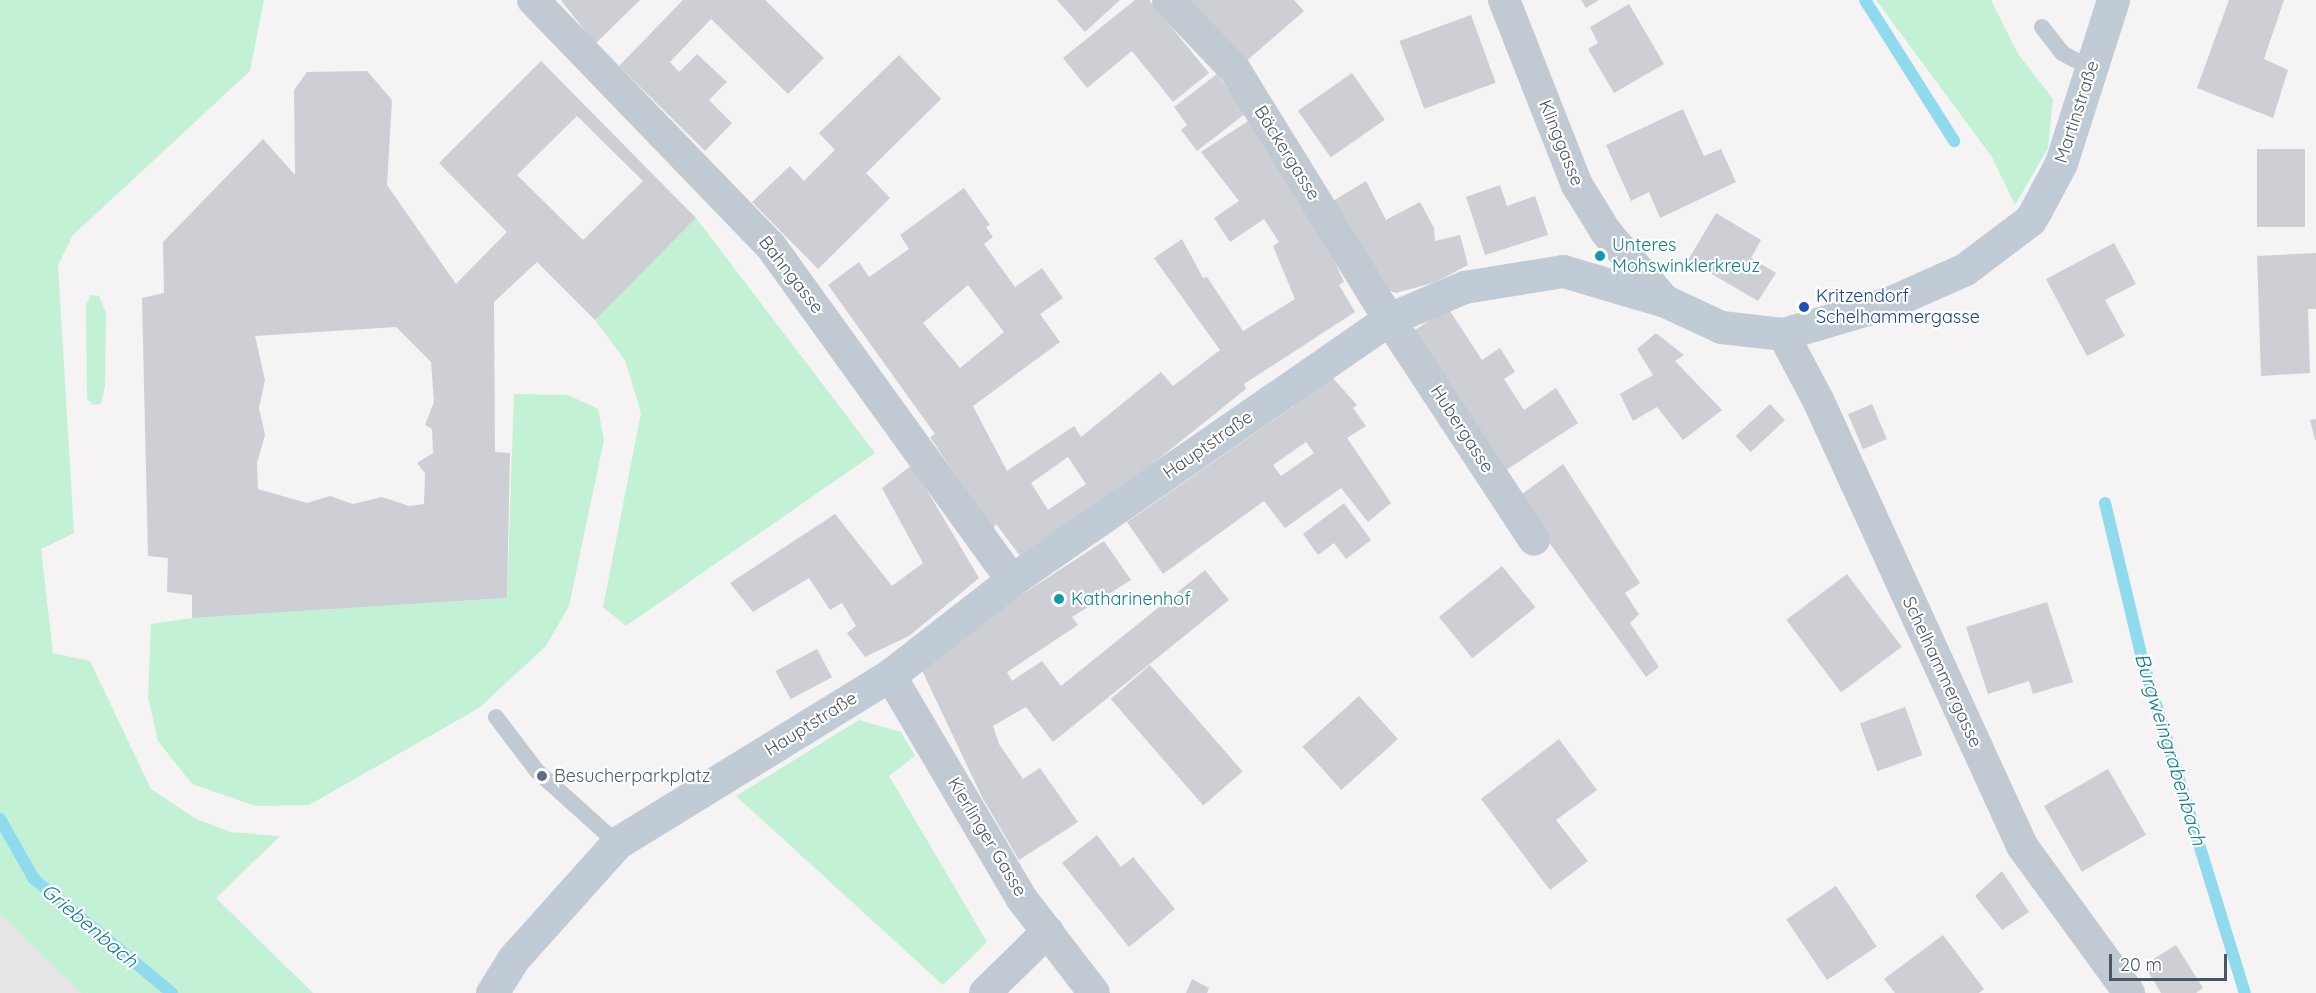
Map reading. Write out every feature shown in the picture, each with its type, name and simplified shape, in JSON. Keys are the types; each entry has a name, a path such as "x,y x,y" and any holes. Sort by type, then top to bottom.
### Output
{"main road":[{"name":"Martinstraße","path":"2030,220 2061,164 2113,0"},
{"name":"Hauptstraße","path":"492,993 513,959 617,843 890,675 1012,580 1389,319 1464,287 1563,271 1665,301 1720,327 1783,334 1891,302 1965,269 2030,220"}],"street":[{"name":"Bahngasse","path":"533,0 770,245 1012,580"},
{"name":"Bäckergasse","path":"1168,0 1235,70 1389,319"},
{"name":"Klinggasse","path":"1504,0 1577,185 1606,232 1665,301"},
{"name":"Hubergasse","path":"1389,319 1534,540"},
{"name":"Schelhammergasse","path":"1783,334 1818,400 2022,846 2130,993"},
{"name":"Kierlinger Gasse","path":"890,675 1022,899 1094,993"},
{"path":"985,993 1048,931"}],"lane":[{"path":"2042,27 2062,52 2092,69"},
{"path":"496,717 537,771 617,843"}],"shaded area":[{"path":"0,914 81,993 0,993"}],"green space":[{"path":"0,0 264,0 250,71 73,235 58,265 74,533 41,549 53,653 90,661 151,789 196,819 231,832 280,836 216,898 313,993 81,993 0,914"},
{"path":"1876,0 1991,0 2018,54 2053,99 2048,148 2015,205 1992,157"},
{"path":"696,218 875,453 626,626 603,607 641,413 625,360 595,320"},
{"path":"91,295 99,296 106,313 105,386 101,404 93,405 87,399 86,305"},
{"path":"514,394 568,395 598,409 604,440 569,606 546,646 479,708 309,805 256,806 192,784 158,741 148,697 151,624 192,618 507,598"},
{"path":"859,720 901,732 915,756 889,776 987,942 943,985 736,796"}],"building":[{"path":"561,0 640,0 595,44"},
{"path":"683,0 765,0 824,58 788,94 711,19 670,62 679,72 697,54 727,82 709,100 732,123 705,151 619,66"},
{"path":"1057,0 1120,0 1085,32"},
{"path":"1135,0 1149,0 1209,73 1173,102 1132,51 1087,88 1063,58"},
{"path":"1190,0 1294,0 1304,11 1245,62"},
{"path":"1581,0 1599,0 1586,8"},
{"path":"2229,0 2284,0 2264,59 2288,70 2273,118 2197,88"},
{"path":"1629,4 1664,64 1614,93 1588,49 1598,43 1590,27"},
{"path":"1471,15 1496,83 1424,109 1400,41"},
{"path":"899,55 941,99 866,173 890,198 818,269 752,202 790,166 804,181 835,150 819,133"},
{"path":"541,61 696,218 595,320 537,262 494,302 495,452 510,453 507,598 192,618 192,595 167,592 168,558 148,556 142,298 164,293 163,242 263,139 295,175 294,90 307,72 367,71 392,100 387,185 456,284 507,232 439,163","holes":["577,116 643,181 583,240 517,175","396,327 431,362 434,402 425,425 432,429 433,453 417,463 425,473 424,504 409,506 382,497 353,504 330,496 307,503 258,489 257,463 265,435 259,408 265,380 255,336"]},
{"path":"1352,73 1385,120 1331,158 1298,111"},
{"path":"1217,74 1246,113 1197,151 1181,130 1187,125 1174,107"},
{"path":"1683,109 1704,156 1721,149 1736,182 1660,218 1649,192 1631,201 1606,145"},
{"path":"1248,121 1318,225 1344,282 1339,285 1355,312 1244,384 1246,389 1116,493 1020,556 996,524 992,530 930,437 935,434 828,285 859,262 869,277 909,249 900,235 964,188 990,225 986,227 993,237 984,244 1015,287 1042,268 1063,298 1040,314 1060,342 973,406 1007,471 1074,426 1081,437 1161,372 1173,386 1220,350 1154,258 1182,239 1203,278 1207,277 1243,331 1295,299 1273,246 1279,242 1264,219 1230,242 1214,218 1239,201 1201,152","holes":["968,285 1004,332 960,368 923,323","1068,457 1086,484 1048,510 1031,483"]},
{"path":"2257,149 2305,149 2305,227 2257,227"},
{"path":"1366,181 1386,220 1420,202 1434,228 1435,241 1460,235 1468,265 1436,282 1396,293 1383,288 1328,204"},
{"path":"1500,185 1507,206 1535,196 1548,235 1485,255 1466,197"},
{"path":"1716,213 1761,240 1751,258 1776,273 1758,301 1688,260"},
{"path":"2114,243 2136,284 2105,300 2125,336 2087,356 2046,279"},
{"path":"2316,253 2316,309 2308,309 2310,373 2261,376 2257,256"},
{"path":"1448,308 1482,360 1500,348 1515,372 1504,379 1524,410 1556,388 1578,423 1500,474 1406,336"},
{"path":"1656,333 1684,355 1675,361 1722,410 1683,440 1657,407 1633,421 1620,394 1653,375 1637,349"},
{"path":"1331,376 1357,405 1353,408 1366,426 1347,438 1391,503 1368,522 1341,488 1285,528 1264,501 1163,574 1127,522 1294,406 1290,400","holes":["1306,442 1314,453 1281,476 1273,465"]},
{"path":"1770,404 1785,420 1751,452 1736,436"},
{"path":"1872,404 1887,439 1863,449 1848,414"},
{"path":"2316,419 2316,440 2315,440 2310,420"},
{"path":"1563,464 1640,583 1625,593 1639,614 1630,623 1659,667 1646,677 1517,498"},
{"path":"912,465 979,578 909,636 865,657 847,633 856,626 842,603 830,610 809,578 753,612 730,583 835,514 892,586 923,563 882,488"},
{"path":"1344,503 1371,540 1346,559 1334,543 1318,555 1303,534"},
{"path":"1104,541 1131,580 1072,617 1078,625 1007,672 1012,681 1042,661 1061,686 1205,570 1229,600 1053,742 1026,707 993,726 999,744 1023,779 1040,768 1078,822 1019,860 982,797 918,662"},
{"path":"1502,566 1535,607 1472,658 1439,617"},
{"path":"1847,574 1902,647 1841,692 1786,620"},
{"path":"2047,602 2073,682 2033,694 2029,681 1988,694 1966,627"},
{"path":"817,649 832,677 791,699 776,671"},
{"path":"1150,665 1243,771 1203,806 1111,699"},
{"path":"1359,696 1398,739 1341,790 1303,747"},
{"path":"1905,707 1922,755 1877,771 1860,723"},
{"path":"1559,739 1597,790 1556,820 1588,861 1550,890 1481,799"},
{"path":"2108,769 2146,835 2082,872 2044,806"},
{"path":"1097,835 1121,867 1133,857 1175,909 1129,947 1062,863"},
{"path":"2002,871 2029,912 2002,930 1975,896"},
{"path":"1836,886 1877,947 1827,980 1786,920"},
{"path":"1943,935 1984,989 1979,993 1895,993 1884,979"},
{"path":"2176,945 2203,988 2196,993 2161,993 2144,965"},
{"path":"1192,979 1209,988 1207,993 1186,993"}],"waterway":[{"name":"Burgweingrabenbach","path":"1865,0 1954,141"},
{"name":"Burgweingrabenbach","path":"2105,503 2143,662 2245,993"},
{"name":"Griebenbach","path":"0,819 34,879 172,993"}],"place":[{"name":"Unteres Mohswinklerkreuz","path":"1600,256"},
{"name":"Kritzendorf Schelhammergasse","path":"1804,307"},
{"name":"Katharinenhof","path":"1059,599"},
{"name":"Besucherparkplatz","path":"542,776"}]}
